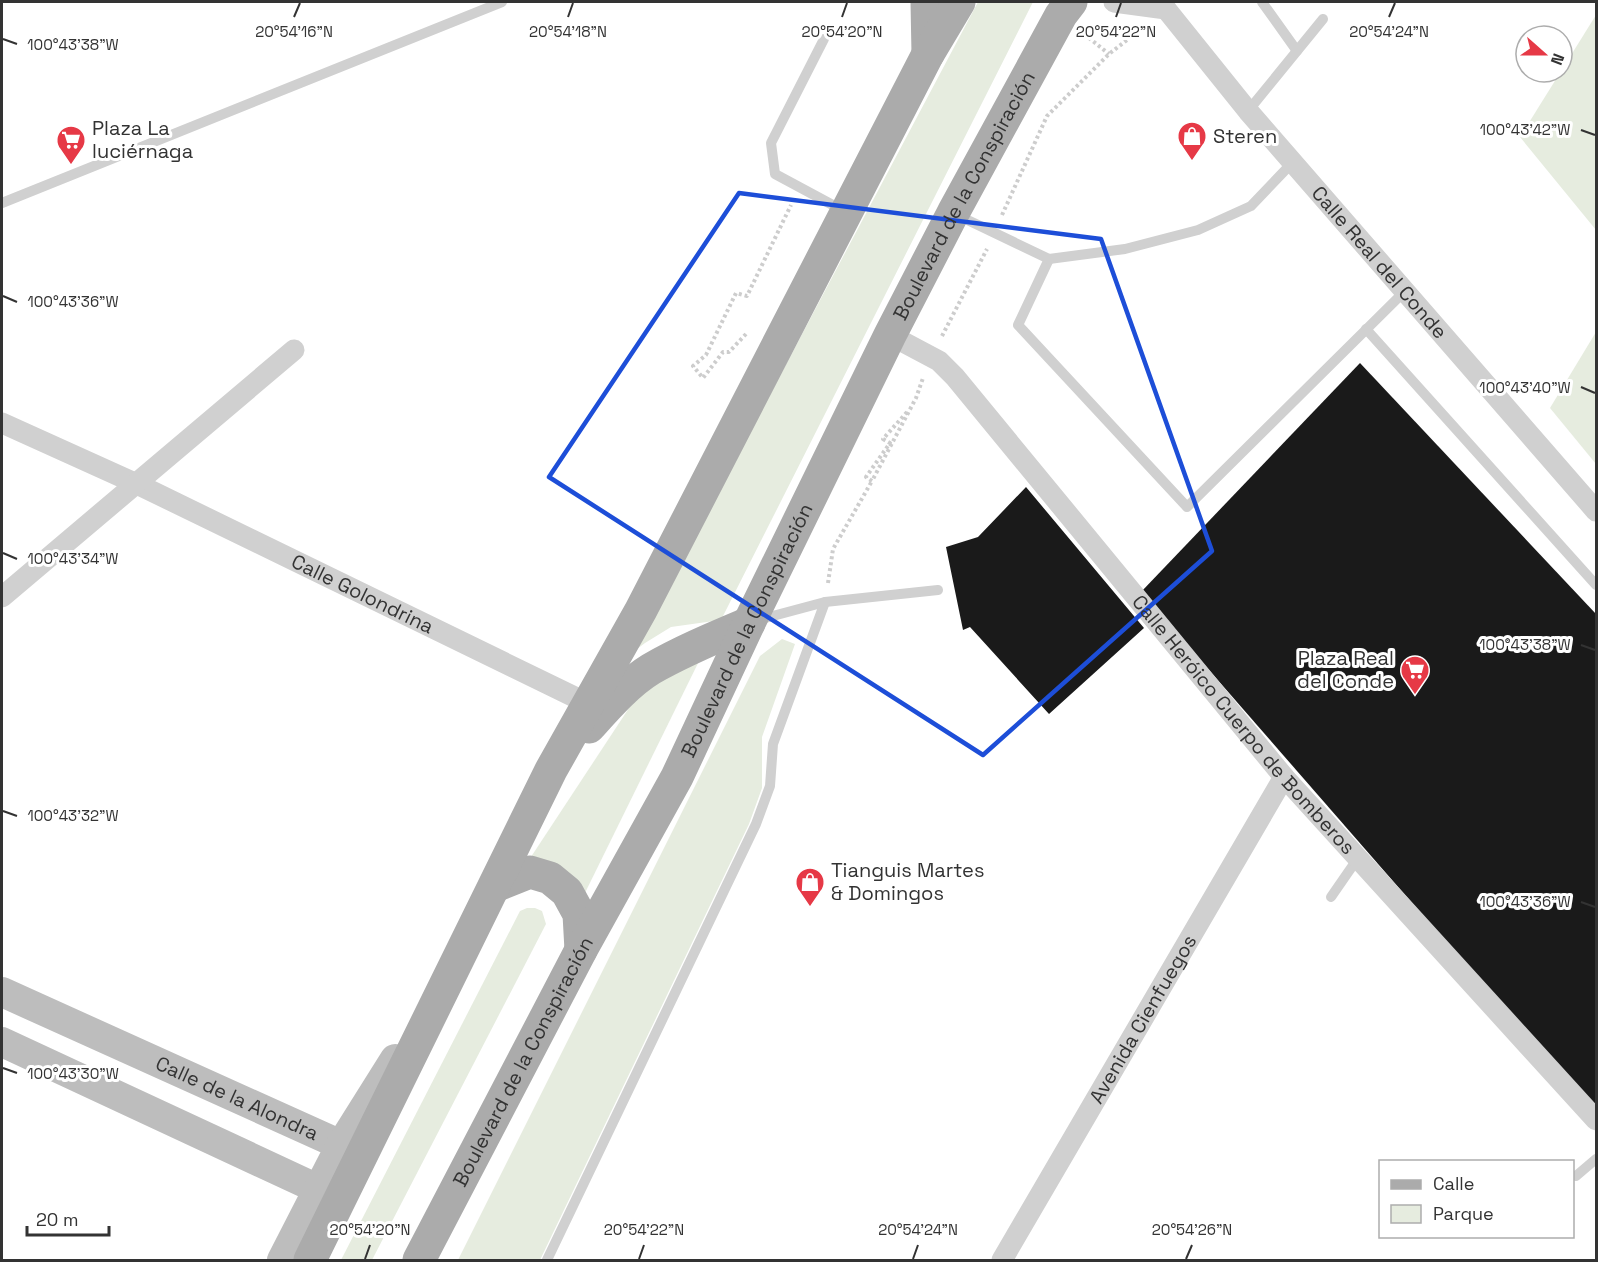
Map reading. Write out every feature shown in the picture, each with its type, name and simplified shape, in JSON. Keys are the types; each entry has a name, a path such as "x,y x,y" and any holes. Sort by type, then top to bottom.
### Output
{"main road":[{"path":"927,2 928,54"},
{"path":"310,1260 551,770 641,610 928,54 958,2"},
{"name":"Boulevard de la Conspiración","path":"419,1260 581,950 676,777 890,335 953,213 1061,15 1071,2"},
{"path":"551,770 609,704 650,670 696,646 749,623"},
{"path":"495,886 530,872 550,878 567,892 579,914 581,950"}],"street":[{"path":"1114,2 1165,5"},
{"name":"Calle Real del Conde","path":"1165,5 1248,111 1596,511"},
{"name":"Calle Heróico Cuerpo de Bomberos","path":"890,335 939,361 955,377 1284,777 1596,1120"},
{"path":"2,597 294,350"},
{"name":"Calle Golondrina","path":"2,423 137,484 589,704"},
{"name":"Avenida Cienfuegos","path":"1002,1260 1284,777"},
{"path":"282,1260 341,1145 460,955"},
{"path":"12,997 2,1043 318,1189"},
{"name":"Calle de la Alondra","path":"12,997 341,1145"}],"lane":[{"path":"2,203 502,2"},
{"path":"1262,2 1297,51"},
{"path":"1248,111 1323,19"},
{"path":"824,39 771,143 775,174 846,212"},
{"path":"953,213 1049,259 1125,249 1198,230 1251,206 1293,162"},
{"path":"1049,259 1018,326 1187,507 1405,291"},
{"path":"1366,329 1596,585"},
{"path":"749,623 825,602 938,590"},
{"path":"547,1260 756,824 770,786 772,744 825,602"},
{"path":"1331,897 1358,858"},
{"path":"1576,1176 1596,1159"}],"path":[{"path":"825,602 833,549 916,398 931,357 994,234 1047,116 1109,54 1165,5"},
{"path":"746,334 729,352 723,352 703,378 693,366 706,355 736,293 747,296 800,186"},
{"path":"872,481 866,477 890,443 883,438 907,412"}],"highlighted area":[{"path":"739,193 1101,239 1212,551 983,755 549,477"}],"green space":[{"path":"978,2 1033,2 721,620 671,627 621,661 747,438"},
{"path":"1596,15 1596,230 1520,137 1553,84 1574,84 1574,50"},
{"path":"1596,332 1596,464 1550,408"},
{"path":"782,639 795,644 762,737 762,788 749,824 540,1260 458,1260 760,656"},
{"path":"704,651 582,899 525,866 629,708 665,668"},
{"path":"527,908 542,911 546,924 372,1260 341,1260 520,911"}],"building":[{"name":"Plaza Real del Conde","path":"1360,363 1596,614 1596,1114 1141,592"},
{"path":"1026,487 1144,628 1049,714 970,627 963,630 946,547 978,537"}],"place":[{"name":"Steren","path":"1192,162"},
{"name":"Plaza La luciérnaga","path":"71,166"},
{"name":"Plaza Real del Conde","path":"1415,696"},
{"name":"Tianguis Martes & Domingos","path":"810,908"}]}
